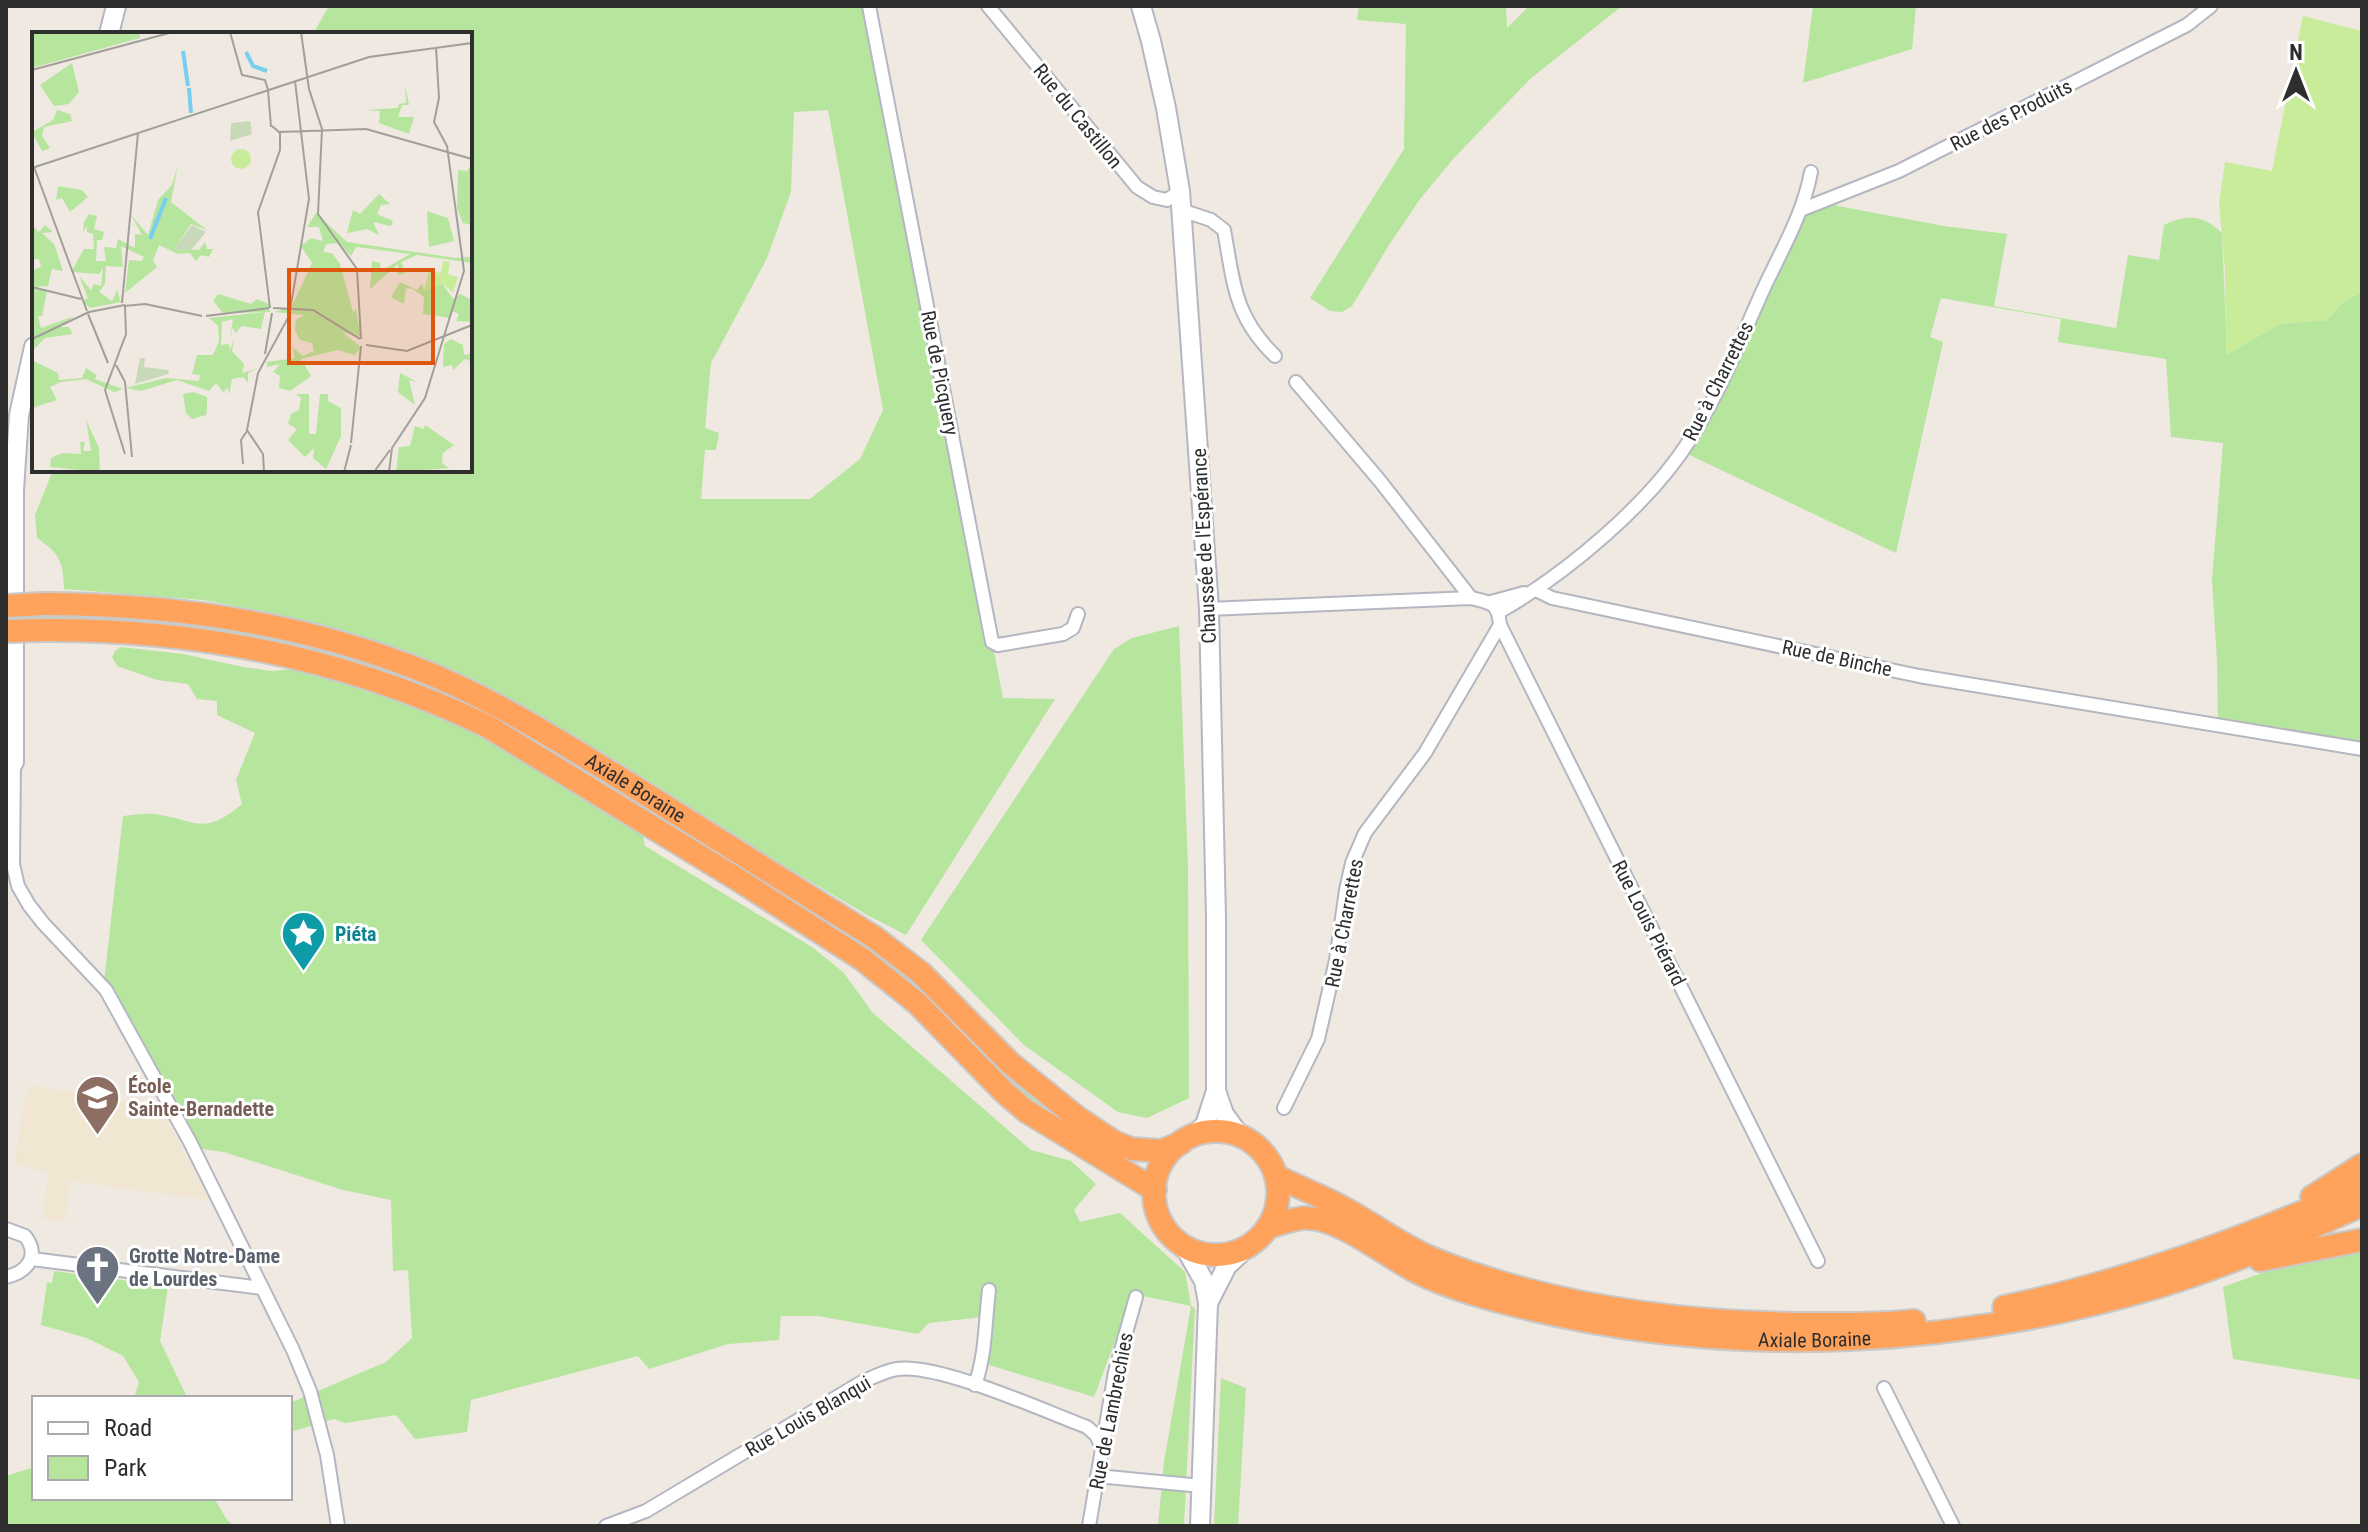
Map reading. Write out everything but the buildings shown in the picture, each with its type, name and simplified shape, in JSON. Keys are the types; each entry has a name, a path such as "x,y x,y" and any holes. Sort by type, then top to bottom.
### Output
{"highway":[{"name":"Axiale Boraine","path":"6,606 42,604 178,611 290,629 378,654 463,688 527,721 874,937 921,973 1028,1079 1114,1142 1162,1151 1187,1139"},
{"name":"Axiale Boraine","path":"6,631 135,632 238,645 392,685 487,726 862,959 917,1003 1026,1111 1155,1190"},
{"path":"1219,1131 1240,1136 1263,1153 1276,1176 1277,1204 1268,1227 1248,1246 1235,1252 1212,1255 1184,1246 1163,1224 1155,1202 1163,1162 1187,1139 1219,1131"},
{"path":"2234,1241 2362,1165"},
{"name":"Axiale Boraine","path":"1276,1176 1340,1206 1406,1246 1446,1263 1568,1298 1698,1321 1754,1324 1906,1322 1961,1316 2097,1285 2234,1241 2362,1187"},
{"name":"Axiale Boraine","path":"1268,1227 1304,1218 1326,1221 1419,1274 1458,1289 1570,1318 1707,1338 1844,1341 1952,1332 2087,1306 2196,1274 2362,1205"},
{"path":"2196,1274 2362,1240"}],"main road":[{"path":"110,32 116,6"},
{"name":"Chaussée de l'Espérance","path":"1141,6 1166,108 1180,191 1209,609 1216,904 1216,1091"},
{"path":"10,765 16,661 14,490 19,415 32,356"},
{"path":"1187,1139 1205,1125 1216,1091"},
{"path":"1216,1091 1224,1114 1240,1136"},
{"path":"1184,1246 1204,1281 1208,1303 1200,1526"},
{"path":"1208,1303 1227,1266 1248,1246"}],"street":[{"name":"Rue de Picquery","path":"869,6 992,642 998,645 1063,634 1073,628 1078,614"},
{"name":"Rue du Castillon","path":"988,6 1137,187 1153,197 1167,200 1180,191"},
{"name":"Rue des Produits","path":"1803,209 1899,171 2009,117 2187,25 2211,6"},
{"name":"Rue à Charrettes","path":"1534,592 1611,530 1690,440 1712,402 1803,209 1811,172"},
{"path":"1181,210 1211,220 1224,230 1235,289 1244,317 1251,330 1275,356"},
{"path":"1296,382 1380,481 1471,598 1496,613 1520,593 1534,592"},
{"name":"Rue de Binche","path":"1534,592 1919,676 2362,749"},
{"path":"1209,609 1471,598"},
{"name":"Rue à Charrettes","path":"1284,1108 1318,1039 1336,960 1352,863 1365,833 1425,753 1496,613"},
{"name":"Rue Louis Piérard","path":"1496,613 1818,1261"},
{"path":"10,765 13,864 18,886 43,923 106,990 190,1142 310,1391 320,1426 338,1526"},
{"path":"6,1229 25,1236 33,1250 32,1259 24,1270 6,1277"},
{"path":"32,1259 262,1288"},
{"path":"975,1385 983,1358 989,1290"},
{"name":"Rue de Lambrechies","path":"1089,1526 1121,1345 1136,1297"},
{"name":"Rue Louis Blanqui","path":"606,1526 646,1511 862,1382 898,1369 916,1370 975,1385 1087,1427 1102,1447"},
{"path":"1884,1388 1953,1526"},
{"path":"1097,1476 1202,1484"}],"shaded area":[{"name":"École Sainte-Bernadette","path":"28,1085 159,1106 209,1200 70,1181 65,1222 43,1219 48,1172 14,1165"}],"green space":[{"path":"329,6 869,6 1003,698 1055,699 906,935 606,760 328,630 272,613 203,600 64,589 59,559 37,538 35,515 52,472 472,472 472,32 314,32","holes":["828,110 883,410 860,459 810,499 701,499 705,450 716,450 719,433 705,428 711,363 767,258 791,192 794,112"]},
{"path":"1359,6 1506,6 1507,28 1529,6 1622,6 1530,79 1454,158 1420,199 1352,306 1342,312 1330,311 1310,298 1404,149 1406,24 1357,20"},
{"path":"1813,6 1916,6 1912,49 1803,83"},
{"path":"2303,16 2362,31 2362,292 2343,302 2327,320 2280,324 2226,355 2225,269 2219,203 2225,162 2272,171"},
{"path":"1825,200 1838,206 1944,226 2007,234 1994,306 2116,328 2128,255 2159,260 2164,225 2188,218 2202,220 2222,233 2227,354 2280,324 2327,320 2343,302 2362,292 2362,749 2218,725 2212,580 2223,443 2171,437 2166,359 2058,342 2061,319 1941,298 1930,337 1943,342 1896,553 1681,451 1803,209"},
{"path":"6,613 127,613 313,642 469,698 887,954 1119,1156 1026,1101 942,1016 385,676 6,624"},
{"path":"1179,626 1188,868 1189,1098 1147,1118 1118,1112 1024,1045 921,940 1114,649 1132,638"},
{"path":"121,647 183,654 272,671 294,669 380,689 478,730 642,831 645,846 812,947 843,972 873,1013 1031,1150 1071,1161 1096,1184 1074,1210 1080,1222 1120,1213 1185,1272 1191,1305 1195,1309 1184,1526 1158,1526 1164,1462 1191,1306 1133,1294 1094,1397 989,1365 992,1316 929,1323 918,1334 818,1316 781,1316 779,1340 728,1344 649,1369 638,1356 471,1400 467,1432 415,1439 396,1415 345,1423 334,1419 292,1431 292,1402 386,1362 412,1338 408,1270 393,1271 391,1200 343,1190 224,1152 188,1147 103,990 123,816 154,814 199,824 217,821 242,804 236,780 255,733 217,715 217,701 197,699 188,684 157,680 117,666 112,657"},
{"path":"2362,1250 2362,1380 2233,1359 2223,1287 2301,1259"},
{"path":"54,1271 168,1286 160,1341 188,1396 135,1396 139,1382 123,1356 87,1338 41,1325 47,1282 52,1283"},
{"path":"1221,1378 1246,1388 1238,1526 1214,1526"},
{"path":"32,1468 32,1500 215,1500 234,1526 6,1526 6,1476"}],"place":[{"name":"Piéta","path":"304,973"},
{"name":"École Sainte-Bernadette","path":"97,1136"},
{"name":"Grotte Notre-Dame de Lourdes","path":"98,1306"}]}
